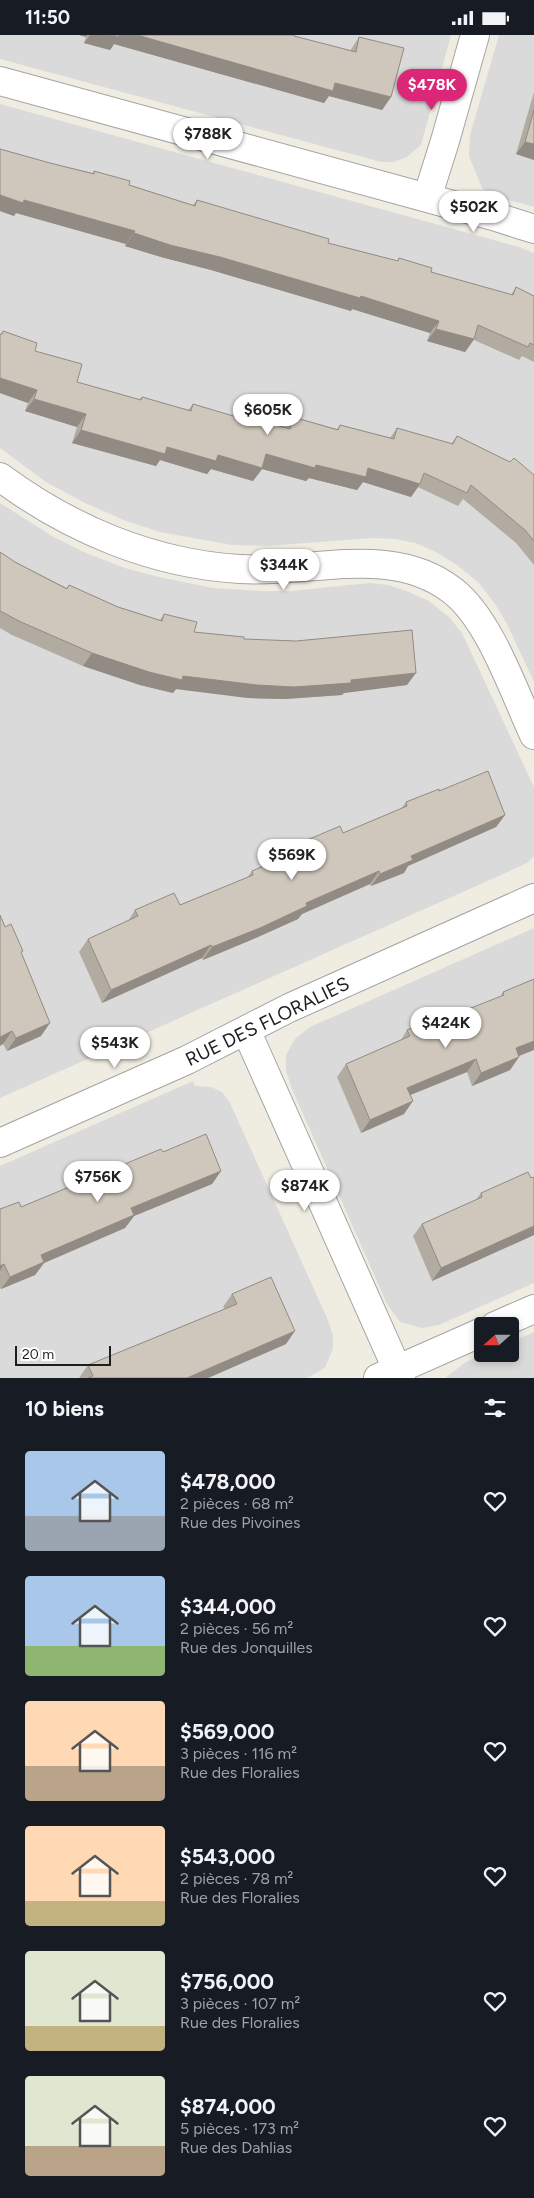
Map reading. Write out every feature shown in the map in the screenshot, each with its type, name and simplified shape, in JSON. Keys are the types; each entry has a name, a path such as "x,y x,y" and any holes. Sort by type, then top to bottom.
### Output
{"street":[{"path":"427,198 475,35"},
{"path":"0,81 534,229"},
{"path":"0,477 36,502 63,517 113,541 167,558 241,570 292,569 372,563 392,565 434,579 470,607 482,626 534,735"},
{"name":"RUE DES FLORALIES","path":"0,1143 187,1060 289,1008 534,898"},
{"path":"246,1030 392,1375 474,1336"},
{"path":"516,1317 534,1309"}],"shaded area":[{"path":"0,35 451,35 421,145 407,157 394,162 381,162 0,59"},
{"path":"499,35 534,35 534,207 495,196 482,188 469,156 470,135"},
{"path":"0,104 519,247 534,253 534,682 507,624 495,604 479,583 457,565 436,552 415,543 395,539 371,538 267,546 232,545 160,532 126,521 83,502 46,482 0,448"},
{"path":"0,503 52,536 86,553 125,568 159,577 213,588 261,591 290,591 369,583 388,585 429,601 449,617 462,633 534,787 534,856 527,863 512,870 0,1098"},
{"path":"534,928 534,1283 439,1325 422,1328 400,1322 387,1304 292,1089 286,1071 286,1055 295,1039 310,1027"},
{"path":"193,1081 195,1086 211,1087 222,1092 230,1103 328,1320 333,1336 333,1348 325,1368 307,1378 0,1378 0,1166"},
{"path":"534,1332 534,1378 445,1378 466,1362 474,1358 474,1363 519,1363 519,1339"}],"building":[{"path":"137,35 294,35 356,52 359,37 404,48 391,97 335,83 333,91"},
{"path":"534,110 534,144 525,142"},
{"path":"0,149 94,174 94,171 130,181 129,185 195,206 197,200 329,239 328,243 398,261 399,258 432,268 431,272 513,295 516,287 534,296 534,345 530,343 528,347 478,325 474,339 436,329 439,321 361,296 360,298 220,257 170,245 134,233 135,231 24,200 23,203 0,195"},
{"path":"3,331 37,343 35,351 82,364 77,382 141,400 142,397 191,411 193,404 240,418 241,415 290,429 293,417 338,430 340,425 394,439 397,428 453,444 457,436 510,462 514,458 534,475 534,541 525,530 471,485 467,493 424,473 420,484 368,468 366,477 316,465 315,468 266,454 262,468 218,455 216,461 167,447 165,454 81,430 86,414 34,399 37,390 0,378 0,334"},
{"path":"0,552 15,562 67,589 69,585 118,607 162,621 164,614 197,622 194,632 244,637 244,639 296,641 412,630 416,673 351,680 351,683 294,687 257,685 183,676 182,680 149,672 92,653 0,611"},
{"path":"488,771 505,815 411,856 413,860 380,874 379,871 306,903 307,906 260,928 212,947 211,945 111,990 88,939 138,916 135,910 174,893 180,905 253,875 252,871 301,850 298,844 340,826 343,833 407,806 406,802"},
{"path":"0,915 5,927 11,924 50,1023 16,1038 12,1031 0,1037"},
{"path":"534,979 534,1041 516,1048 519,1057 481,1073 476,1059 407,1088 413,1101 370,1120 346,1064 410,1036 407,1030 437,1018 438,1021 504,995 503,992"},
{"path":"206,1134 221,1171 131,1208 134,1215 41,1255 44,1262 10,1277 4,1264 0,1266 0,1209 19,1202 21,1207 161,1149 163,1152"},
{"path":"528,1172 531,1178 534,1177 534,1226 441,1268 422,1224 482,1197 481,1193"},
{"path":"271,1277 295,1331 187,1378 88,1378 93,1376 88,1365 237,1304 232,1294"}]}
